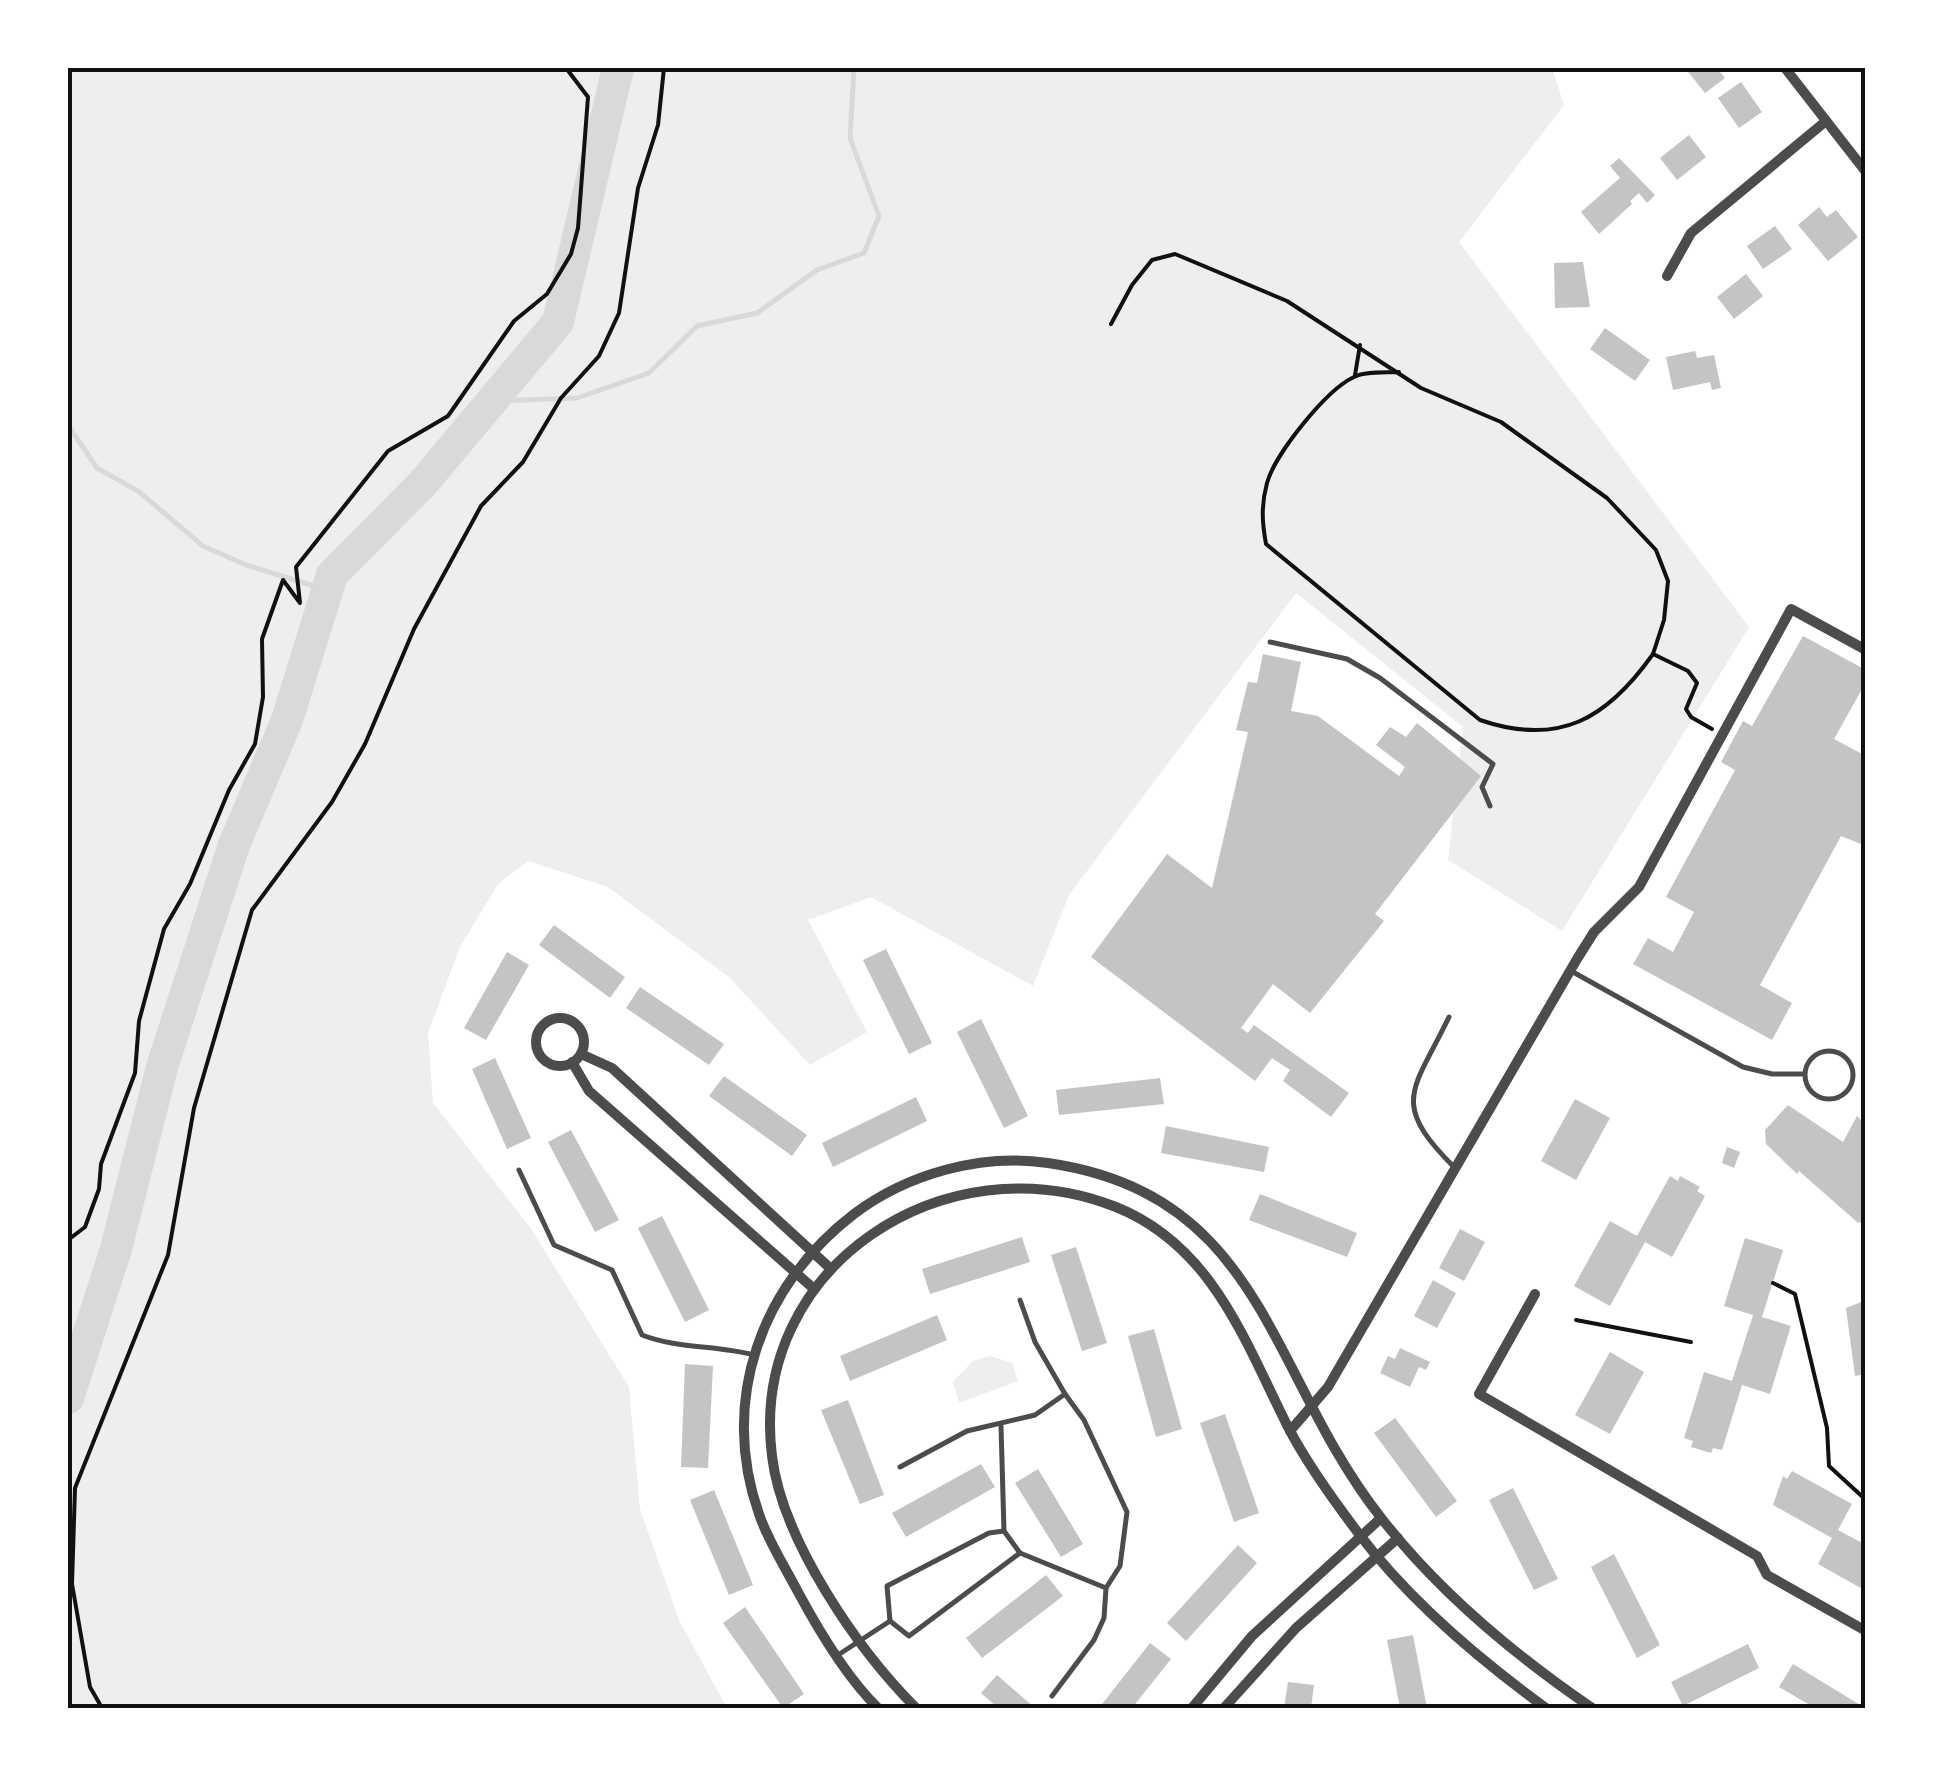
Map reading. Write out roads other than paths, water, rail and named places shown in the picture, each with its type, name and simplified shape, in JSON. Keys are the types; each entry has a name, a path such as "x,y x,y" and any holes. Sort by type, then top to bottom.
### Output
{"street":[{"path":"1785,68 1866,172"},
{"path":"1667,276 1691,233 1826,121"},
{"path":"1290,1430 1328,1387 1453,1166 1594,932 1639,886 1791,610 1866,650"},
{"path":"813,1288 792,1274 589,1091 577,1058 584,1038 576,1024 562,1018 546,1022 537,1036 538,1051 556,1066 577,1058 612,1068 831,1269"},
{"path":"1028,1188 1029,1162"},
{"path":"878,1708 812,1619 759,1516 746,1462 743,1411 754,1355 765,1318 792,1274 810,1252 860,1210 916,1179 958,1166 1029,1162 1127,1183 1197,1226 1229,1258 1248,1288 1309,1408 1381,1518 1500,1638 1592,1708"},
{"path":"916,1708 836,1605 784,1506 772,1458 770,1413 776,1374 790,1329 813,1288 886,1224 926,1204 964,1192 1028,1188 1116,1208 1180,1246 1208,1275 1226,1302 1290,1430 1360,1534 1482,1658 1546,1708"},
{"path":"1535,1294 1479,1394 1758,1556 1768,1574 1866,1632"},
{"path":"1192,1708 1252,1636 1381,1518"},
{"path":"1224,1708 1296,1628 1398,1538"}],"lane":[{"path":"1857,161 1866,150"},
{"path":"1270,642 1346,659 1380,678 1493,764 1482,788 1490,806"},
{"path":"1570,971 1742,1067 1772,1074 1804,1074"},
{"path":"1449,1018 1414,1090 1412,1114 1426,1139 1453,1166"},
{"path":"1822,1052 1836,1052 1848,1059 1853,1072 1851,1085 1842,1096 1829,1099 1816,1095 1804,1074 1811,1059 1822,1052"},
{"path":"1402,1090 1414,1090"},
{"path":"519,1170 554,1245 612,1270 642,1335 668,1345 726,1348 754,1355"},
{"path":"1020,1300 1035,1342 1084,1420 1127,1512 1120,1566 1106,1588 1104,1618 1094,1640 1052,1696"},
{"path":"900,1467 967,1432 1035,1415 1065,1394"},
{"path":"1001,1426 1004,1531 1020,1553 1106,1588"},
{"path":"1004,1531 989,1533 887,1586 890,1622 909,1636 1020,1553"},
{"path":"838,1655 890,1622"}],"waterway":[{"path":"68,1398 116,1249 162,1067 234,845 287,720 332,575 424,482 558,322 618,68"},
{"path":"494,401 577,398 649,373 697,326 757,313 817,270 864,253 879,216 850,138 854,68"},
{"path":"68,425 97,468 138,491 203,546 246,565 327,590"}]}
